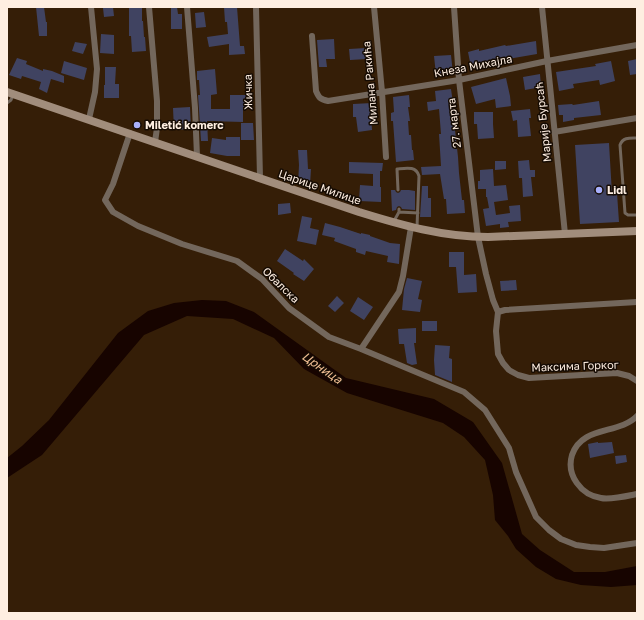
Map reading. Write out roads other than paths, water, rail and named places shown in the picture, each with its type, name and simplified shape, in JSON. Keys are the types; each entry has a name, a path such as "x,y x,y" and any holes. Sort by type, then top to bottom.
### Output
{"main road":[{"name":"Царице Милице","path":"11,93 393,223 414,228 478,237 637,231"}],"street":[{"path":"89,119 97,69 91,7"},
{"path":"149,7 157,101 157,128 155,142"},
{"path":"187,7 196,108 197,156"},
{"name":"Жичка","path":"256,7 260,178"},
{"name":"Милана Ракића","path":"374,7 382,92 386,158"},
{"name":"27. марта","path":"454,7 459,80 478,237"},
{"name":"Марије Бурсаћ","path":"542,7 565,234"},
{"name":"Кнеза Михајла","path":"312,36 316,91 319,98 328,101 459,80 547,61 637,45"},
{"path":"554,132 637,118"},
{"name":"Обалска","path":"130,134 113,184 105,200 113,212 138,226 182,244 237,261 262,279 289,308 329,337 464,392 486,410 509,448 516,472 536,517 561,539 590,547 604,548 637,543"},
{"path":"361,349 399,292 414,228"},
{"name":"Максима Горког","path":"478,237 493,300 498,312 496,331 498,354 509,370 518,375 529,378 617,373 629,376 637,381"},
{"path":"498,312 505,310 637,302"},
{"path":"637,416 632,421 598,432 583,440 576,447 572,456 571,467 576,483 591,495 601,499 637,494"}],"lane":[{"path":"7,103 11,100 11,93"},
{"path":"637,138 624,139 621,141 620,145 626,213 630,216 637,216"},
{"path":"398,190 398,168 415,169 419,176 418,213 414,228"},
{"path":"393,223 399,211 418,213"}],"water":[{"name":"Црница","path":"202,300 226,301 254,312 346,378 434,399 473,422 502,463 522,534 540,550 574,572 605,572 637,566 637,585 611,587 581,585 556,579 536,567 516,549 495,520 493,495 485,460 464,437 443,423 347,393 304,369 274,338 233,319 187,316 144,335 42,455 7,478 7,458 49,420 118,333 148,311 174,303"}],"place":[{"name":"Miletić komerc","path":"137,125"},
{"name":"Lidl","path":"599,190"}]}
